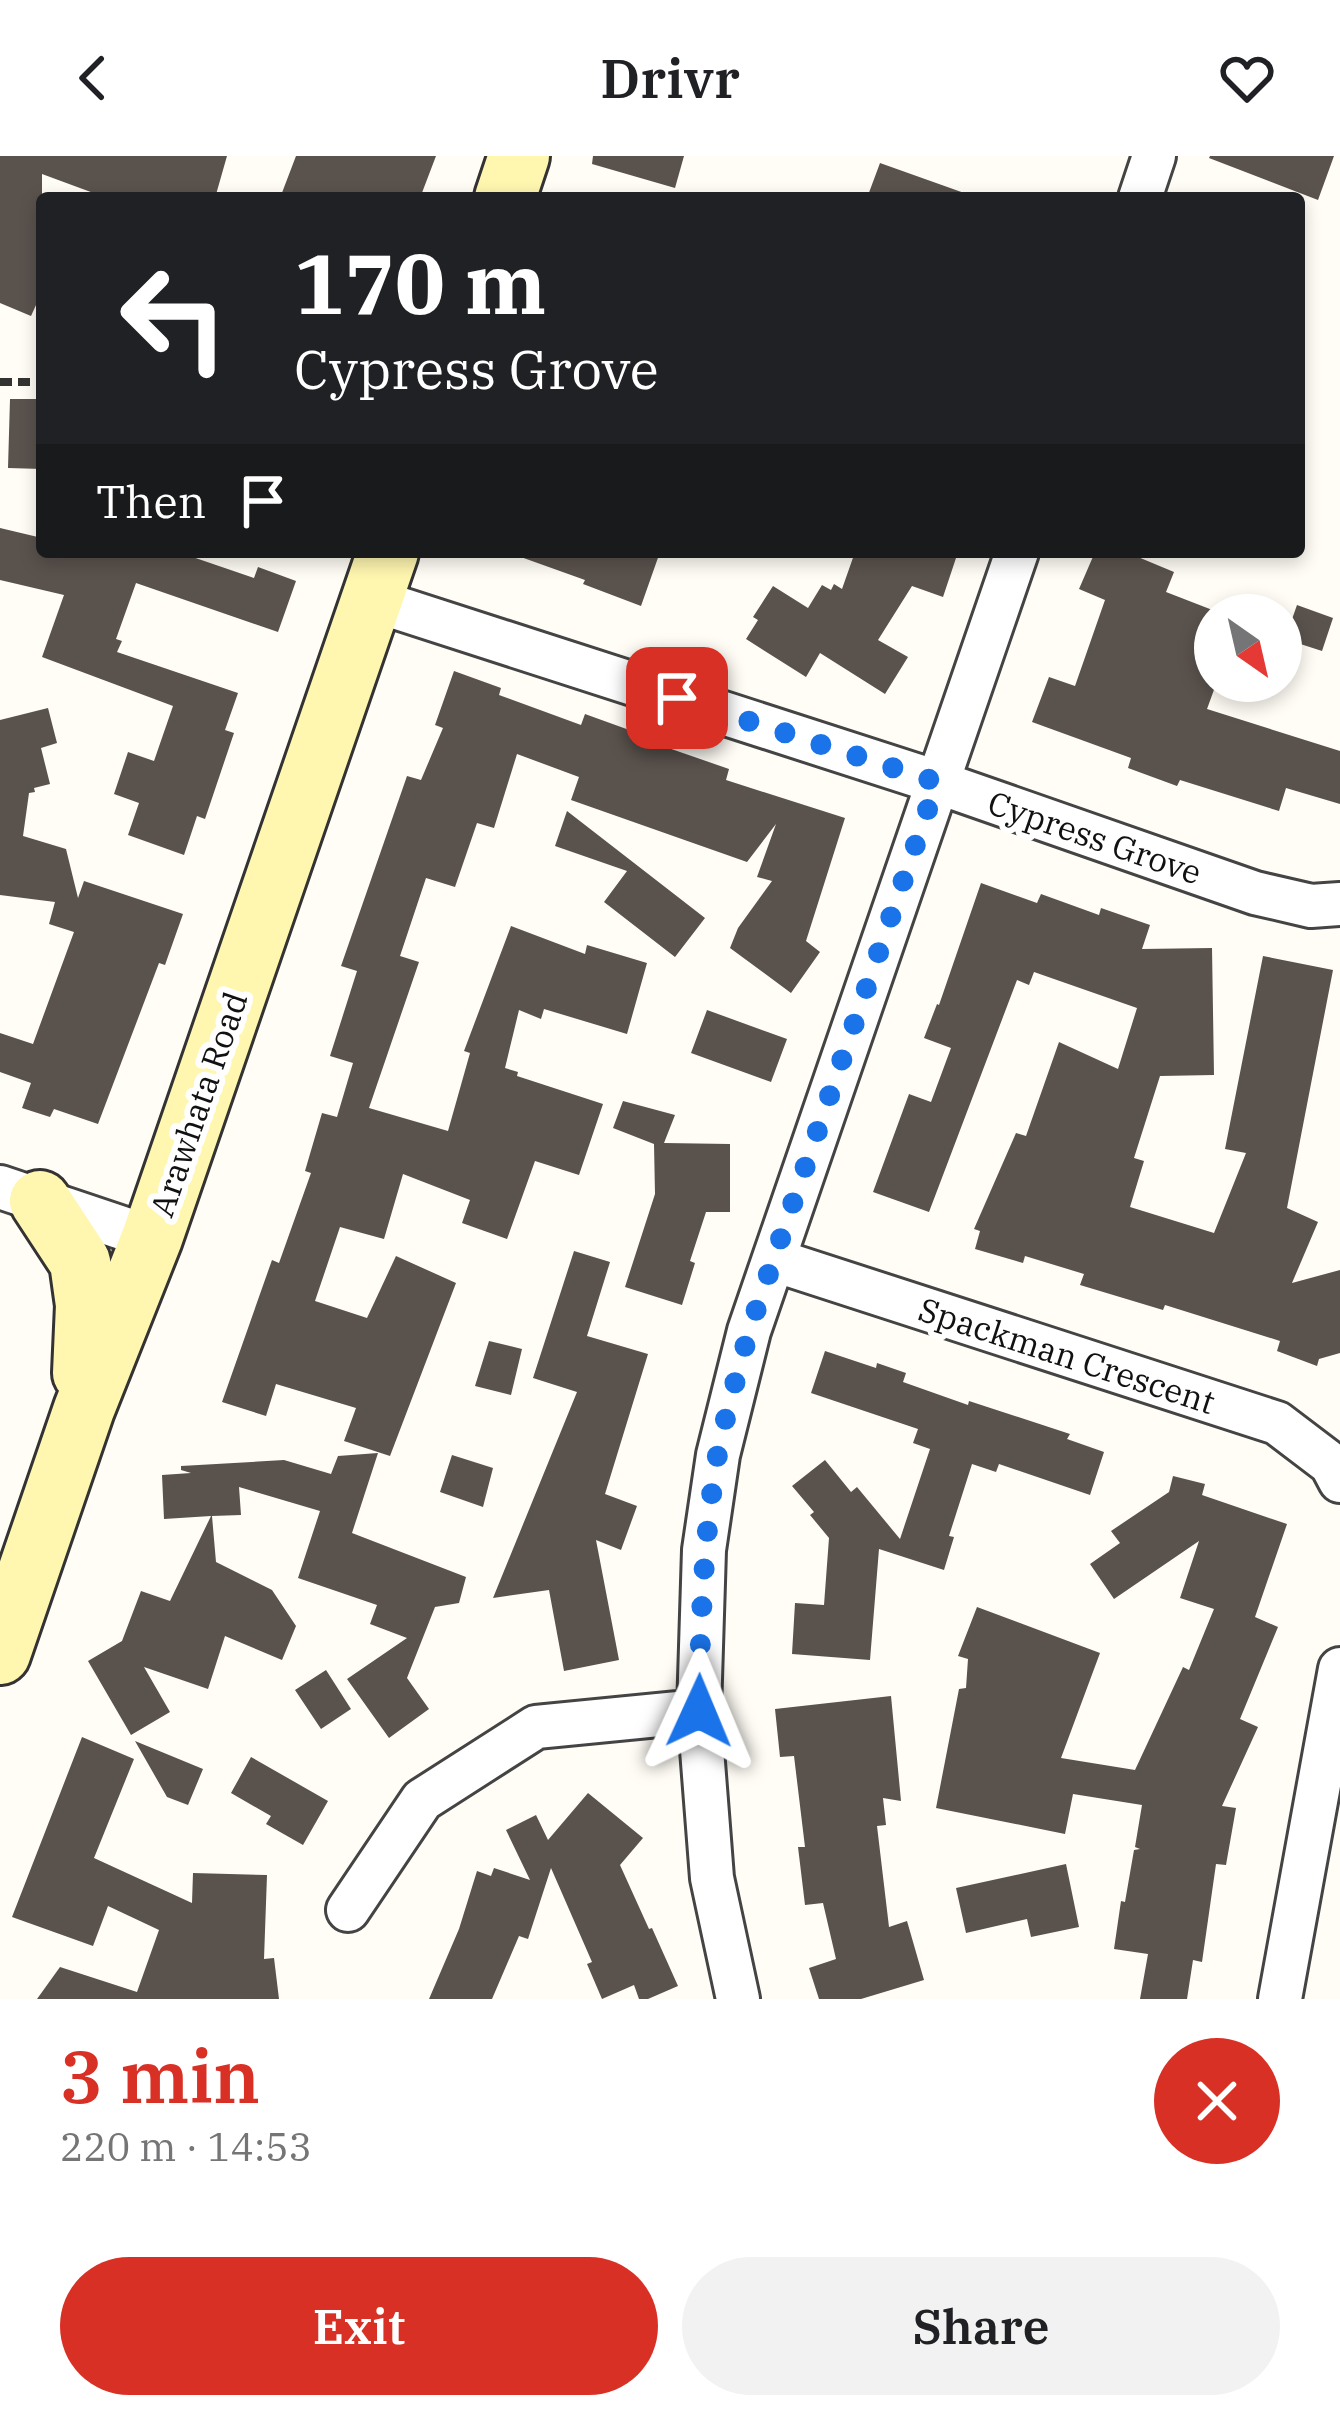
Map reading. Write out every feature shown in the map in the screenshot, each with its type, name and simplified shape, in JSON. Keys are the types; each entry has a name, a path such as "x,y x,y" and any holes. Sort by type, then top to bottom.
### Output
{"main road":[{"path":"507,192 519,156"},
{"name":"Arawhata Road","path":"0,1654 84,1409 152,1238 381,576"},
{"path":"20,1194 80,1262 86,1305 84,1409"}],"street":[{"path":"1142,192 1154,156"},
{"path":"738,1999 712,1878 699,1711 704,1550 718,1455 749,1331 1015,558"},
{"name":"Cypress Grove","path":"381,576 937,782 1256,893 1312,906 1340,904"},
{"path":"20,1194 152,1238"},
{"name":"Spackman Crescent","path":"774,1260 1276,1423 1331,1464 1340,1481"},
{"path":"1280,1999 1340,1669"},
{"path":"348,1910 422,1800 536,1727 699,1711"}],"path":[{"path":"0,382 36,382"}],"building":[{"path":"0,156 227,156 217,192 91,192 42,174 42,192 36,192 36,305 31,316 0,303"},
{"path":"296,156 436,156 422,192 282,192"},
{"path":"593,156 684,156 675,188 592,164"},
{"path":"1210,156 1334,156 1318,200"},
{"path":"880,163 961,192 869,192"},
{"path":"10,399 36,399 36,469 8,468"},
{"path":"0,528 36,537 36,558 196,558 254,578 258,567 296,581 278,632 136,583 116,639 122,641 117,652 238,693 225,730 234,733 205,819 197,816 184,855 128,835 139,803 114,794 128,752 154,761 173,706 42,657 64,595 0,580"},
{"path":"524,558 658,558 641,606 583,584 585,580"},
{"path":"853,558 956,558 943,597 912,586 878,640 908,657 885,694 820,653 806,677 746,639 758,620 753,617 773,586 808,608 822,585 842,589"},
{"path":"1092,558 1140,558 1174,572 1166,592 1194,603 1194,702 1210,702 1207,709 1340,751 1340,804 1286,788 1279,811 1180,780 1177,786 1128,768 1131,758 1032,722 1049,677 1075,686 1105,600 1079,589"},
{"path":"1302,607 1333,618 1322,651 1302,645"},
{"path":"454,671 501,688 499,695 581,725 585,714 729,769 726,780 845,818 806,941 820,952 791,993 730,948 738,928 772,881 757,877 776,824 747,862 571,800 579,777 517,754 494,828 477,823 455,887 426,878 400,956 419,962 369,1108 448,1131 470,1053 464,1051 511,926 585,954 587,945 647,963 627,1034 544,1009 541,1019 519,1010 505,1068 603,1104 579,1175 535,1161 507,1239 462,1223 470,1200 403,1174 384,1239 340,1227 315,1301 367,1318 396,1256 456,1283 390,1456 344,1441 356,1408 276,1384 266,1416 222,1402 272,1260 279,1263 311,1173 305,1171 322,1113 337,1117 353,1063 330,1056 357,971 341,966 407,776 421,780 443,728 435,725"},
{"path":"48,708 57,743 41,748 50,784 29,793 23,836 66,849 78,898 84,881 183,914 165,965 159,963 98,1124 54,1109 50,1117 22,1108 31,1083 0,1072 0,1033 33,1044 74,932 49,924 55,902 0,895 0,720"},
{"path":"567,811 705,918 675,957 604,902 627,871 555,846"},
{"path":"981,883 1037,903 1041,894 1099,915 1101,908 1150,925 1142,949 1212,948 1214,1075 1160,1076 1134,1158 1144,1161 1130,1207 1214,1233 1246,1153 1225,1149 1263,956 1333,970 1287,1208 1318,1222 1292,1283 1340,1270 1340,1353 1319,1359 1317,1366 1277,1351 1280,1341 1165,1305 1163,1310 1080,1285 1084,1274 1025,1256 1023,1263 975,1249 980,1231 974,1229 1016,1133 1026,1136 1059,1042 1118,1069 1137,1008 1034,972 1029,985 1017,980 929,1212 873,1192 909,1094 931,1102 951,1048 924,1038"},
{"path":"707,1010 787,1039 771,1082 691,1053"},
{"path":"623,1101 675,1115 664,1143 730,1144 730,1212 706,1212 682,1305 625,1287 655,1194 654,1144 613,1128"},
{"path":"574,1251 610,1262 587,1336 648,1354 605,1494 637,1506 621,1550 596,1540 619,1660 564,1671 549,1590 493,1598 577,1392 533,1378"},
{"path":"489,1341 522,1349 511,1395 475,1386"},
{"path":"825,1351 906,1373 903,1382 1070,1434 1067,1439 1104,1452 1090,1495 999,1464 996,1472 972,1464 949,1536 954,1537 944,1570 879,1549 870,1660 792,1654 795,1603 824,1605 829,1538 792,1486 825,1460 851,1492 857,1487 900,1539 930,1449 913,1443 918,1429 811,1393"},
{"path":"378,1453 352,1533 466,1577 459,1603 435,1607 407,1678 429,1709 389,1738 347,1679 407,1638 370,1624 377,1605 298,1578 320,1511 239,1487 241,1515 212,1516 216,1562 272,1590 296,1626 282,1660 225,1636 208,1689 144,1667 170,1712 131,1735 88,1661 122,1641 141,1591 170,1601 211,1516 164,1519 162,1475 191,1473 181,1466 284,1460 331,1474 338,1456"},
{"path":"452,1455 493,1468 483,1507 440,1492"},
{"path":"1173,1476 1205,1484 1202,1495 1287,1524 1255,1617 1278,1627 1240,1719 1258,1727 1222,1806 1236,1808 1226,1865 1216,1864 1202,1962 1193,1960 1187,1999 1140,1999 1148,1954 1114,1949 1134,1850 1140,1849 1135,1847 1142,1805 1073,1794 1065,1834 936,1808 959,1689 966,1688 968,1659 958,1656 977,1607 1100,1653 1061,1758 1135,1770 1183,1667 1189,1670 1214,1609 1180,1598 1199,1541 1114,1599 1090,1564 1120,1543 1111,1531 1169,1492"},
{"path":"326,1670 351,1709 321,1729 295,1690"},
{"path":"891,1696 901,1801 883,1798 886,1825 877,1826 889,1927 907,1921 924,1980 861,1999 819,1999 809,1968 836,1959 823,1903 805,1905 798,1847 805,1847 794,1756 780,1757 775,1709"},
{"path":"82,1737 134,1759 94,1858 192,1903 193,1873 267,1875 264,1959 274,1958 279,1999 37,1999 60,1967 137,1992 159,1930 108,1906 93,1946 12,1917"},
{"path":"135,1741 203,1769 188,1805 167,1797"},
{"path":"251,1757 328,1801 303,1845 266,1824 271,1816 231,1793"},
{"path":"588,1793 643,1838 620,1865 678,1986 639,1999 634,1985 602,1999 587,1964 592,1962 551,1868 528,1939 519,1936 492,1999 429,1999 477,1871 491,1876 494,1868 530,1880 506,1830 536,1815 548,1840"},
{"path":"1066,1864 1079,1927 1031,1937 1027,1919 966,1933 956,1888"}],"route":[{"path":"677,698 937,782 749,1331 729,1406 704,1550 699,1711"}]}
